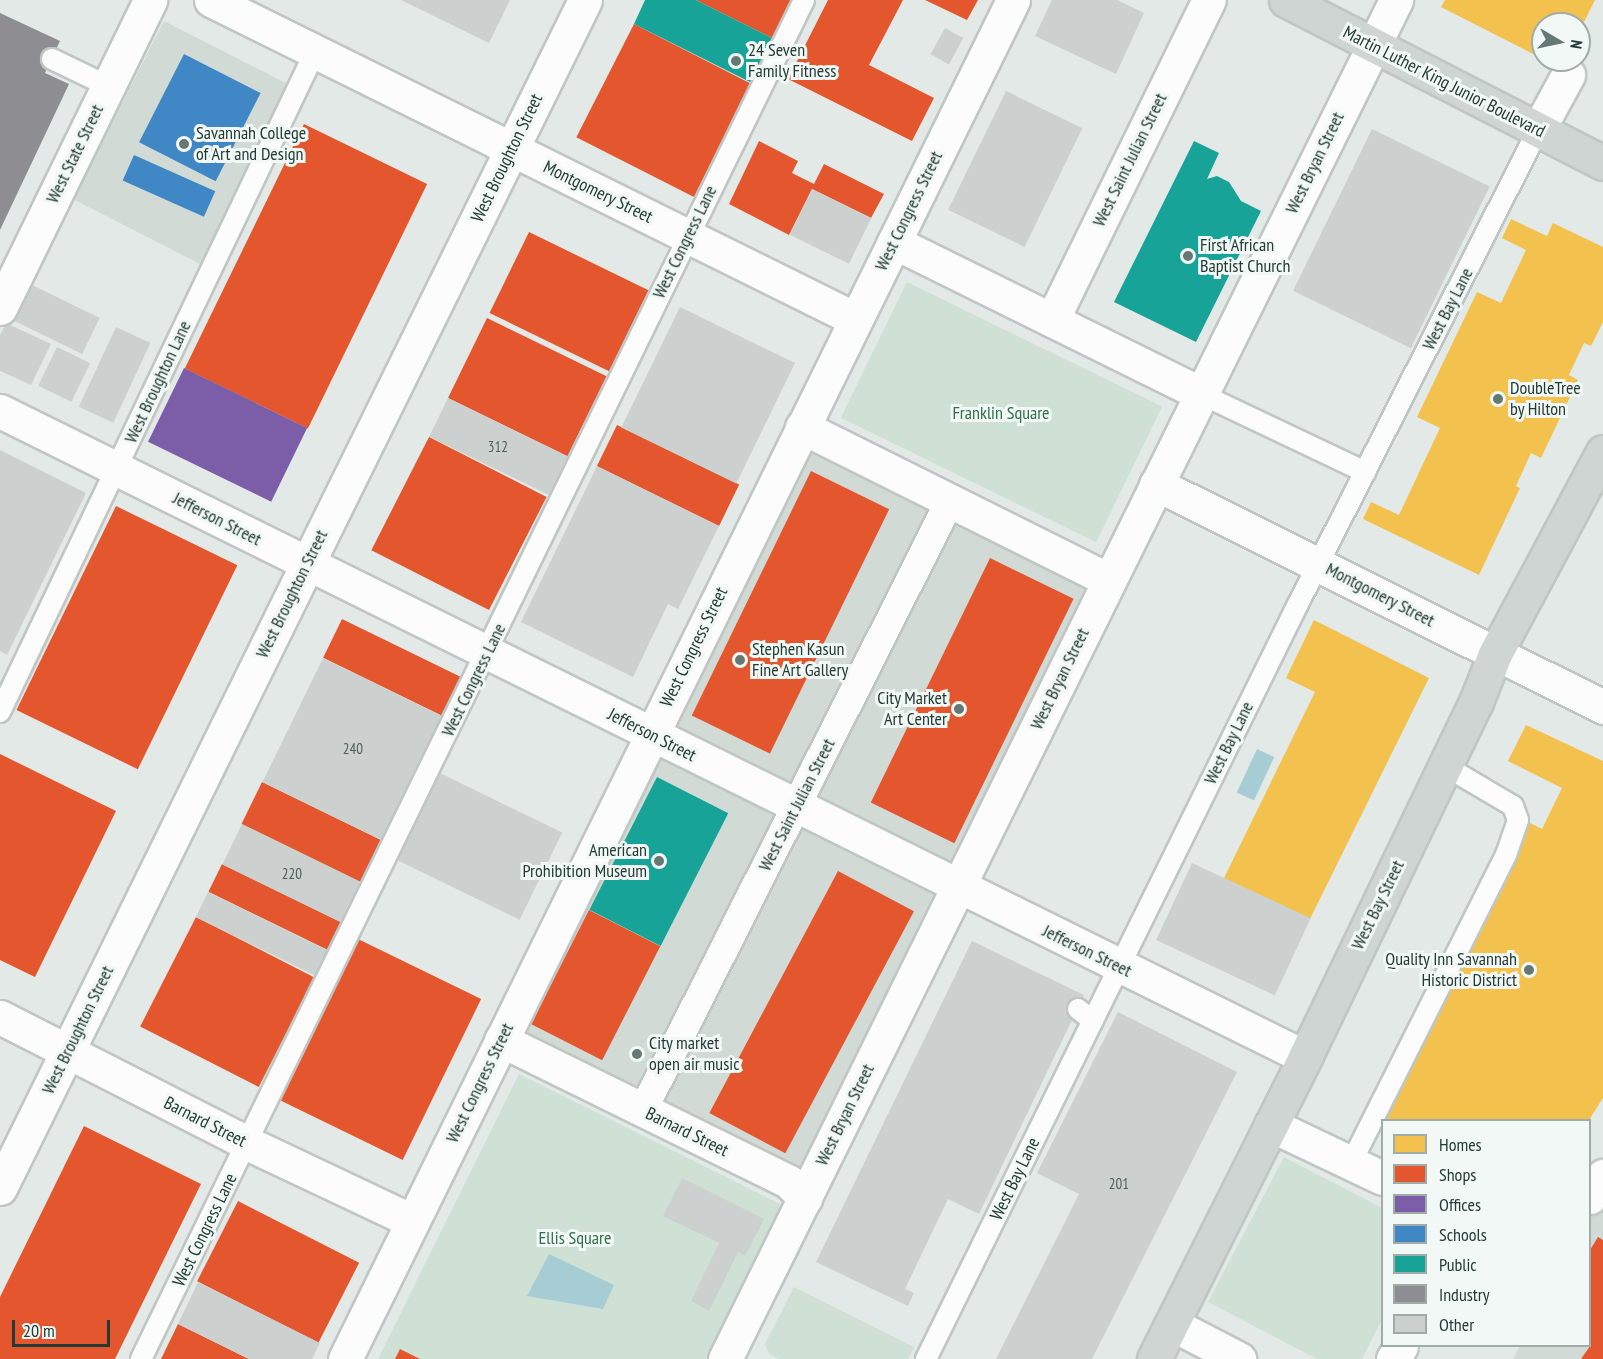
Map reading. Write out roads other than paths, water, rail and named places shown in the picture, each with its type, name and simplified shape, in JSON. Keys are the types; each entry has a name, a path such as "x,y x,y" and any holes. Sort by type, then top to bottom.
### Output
{"main road":[{"name":"Martin Luther King Junior Boulevard","path":"1286,0 1603,163"},
{"name":"West Bay Street","path":"1154,1359 1305,1057 1445,766 1495,654 1603,452"}],"street":[{"name":"West State Street","path":"0,308 150,0"},
{"name":"Montgomery Street","path":"211,0 855,320"},
{"name":"West Broughton Street","path":"0,1188 585,0"},
{"name":"West Congress Street","path":"345,1359 1013,0"},
{"name":"West Saint Julian Street","path":"1052,320 1209,0"},
{"name":"West Bryan Street","path":"725,1359 1396,0"},
{"path":"1538,130 1568,75"},
{"path":"894,242 1201,394"},
{"name":"Jefferson Street","path":"0,411 306,565 488,652 957,887 1305,1057"},
{"path":"802,427 1109,579"},
{"name":"Montgomery Street","path":"1156,484 1603,707"},
{"name":"West Saint Julian Street","path":"643,1110 951,501"},
{"name":"Barnard Street","path":"0,1017 246,1143 412,1221"},
{"name":"Barnard Street","path":"501,1040 789,1182 805,1198"},
{"path":"1271,1125 1381,1177"},
{"path":"1591,1195 1603,1176"},
{"path":"1172,1324 1239,1359"}],"lane":[{"name":"West Congress Lane","path":"141,1359 488,652 687,236 804,0"},
{"name":"West Broughton Lane","path":"2,705 315,52"},
{"path":"52,59 108,86"},
{"name":"West Bay Lane","path":"926,1359 1085,1015 1119,967 1318,564 1538,130"},
{"path":"1201,394 1365,472"},
{"path":"1351,1163 1506,855 1518,820 1513,806 1445,766"}],"water":[{"path":"1257,749 1274,757 1254,801 1237,793"},
{"path":"549,1254 614,1285 603,1309 527,1296"}],"place":[{"name":"24 Seven Family Fitness","path":"736,61"},
{"name":"Savannah College of Art and Design","path":"184,144"},
{"name":"First African Baptist Church","path":"1188,256"},
{"name":"DoubleTree by Hilton","path":"1498,399"},
{"name":"Stephen Kasun Fine Art Gallery","path":"740,660"},
{"name":"City Market Art Center","path":"959,709"},
{"name":"American Prohibition Museum","path":"659,861"},
{"name":"Quality Inn Savannah Historic District","path":"1529,970"},
{"name":"City market open air music","path":"637,1054"}],"park label":[{"name":"Franklin Square","path":"1001,413"},
{"name":"Ellis Square","path":"575,1238"}]}
